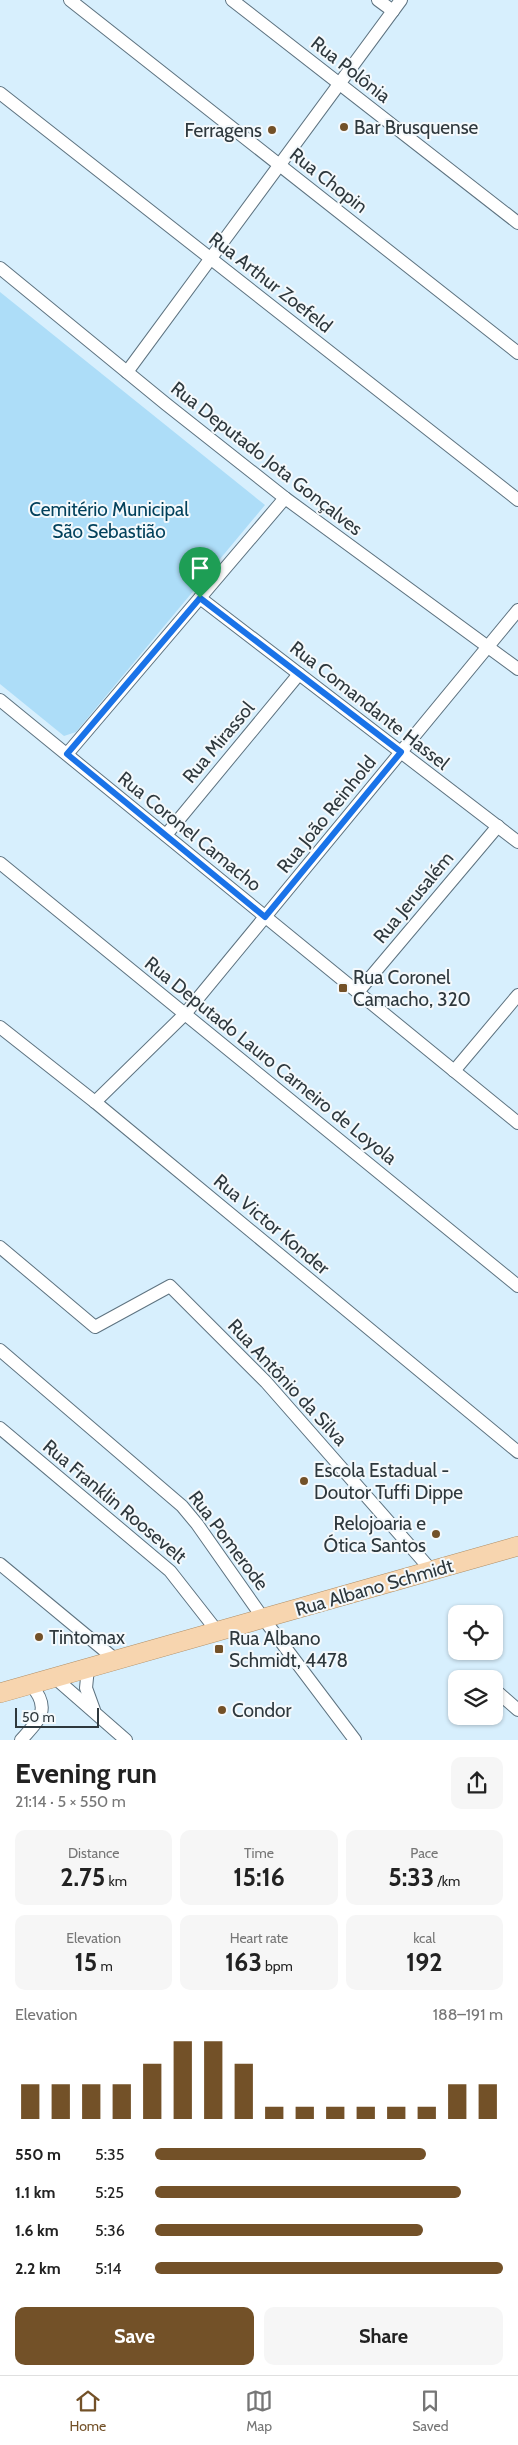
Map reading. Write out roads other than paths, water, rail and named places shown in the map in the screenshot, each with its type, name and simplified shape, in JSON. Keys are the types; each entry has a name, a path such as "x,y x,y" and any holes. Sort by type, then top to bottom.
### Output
{"main road":[{"name":"Rua Albano Schmidt","path":"0,1693 518,1546"}],"street":[{"name":"Rua Chopin","path":"70,0 518,352"},
{"name":"Rua Polônia","path":"232,0 518,223"},
{"path":"378,0 393,11"},
{"path":"127,372 401,0"},
{"name":"Rua Arthur Zoefeld","path":"0,93 518,500"},
{"name":"Rua Deputado Jota Gonçalves","path":"0,268 285,498 518,669"},
{"path":"67,754 285,498"},
{"name":"Rua Comandante Hassel","path":"200,598 518,842"},
{"name":"Rua João Reinhold","path":"95,1102 185,1014 518,610"},
{"name":"Rua Mirassol","path":"166,835 299,674"},
{"name":"Rua Coronel Camacho","path":"0,700 518,1123"},
{"name":"Rua Jerusalém","path":"358,992 498,826"},
{"name":"Rua Deputado Lauro Carneiro de Loyola","path":"0,863 518,1286"},
{"path":"454,1070 518,995"},
{"name":"Rua Victor Konder","path":"0,1027 95,1102 518,1452"},
{"name":"Rua Antônio da Silva","path":"0,1247 95,1327 170,1286 278,1396 432,1571"},
{"name":"Rua Pomerode","path":"0,1350 172,1496 197,1524 263,1618 355,1740"},
{"name":"Rua Franklin Roosevelt","path":"0,1428 170,1571 217,1631"},
{"path":"0,1564 116,1660"},
{"path":"88,1668 86,1688 96,1714"},
{"path":"54,1678 126,1740"},
{"path":"21,1740 39,1720 43,1710 42,1701 31,1685"},
{"path":"503,1697 518,1710"}],"place":[{"name":"Bar Brusquense","path":"344,127"},
{"name":"Ferragens","path":"272,130"},
{"name":"Rua Coronel Camacho, 320","path":"343,988"},
{"name":"Escola Estadual - Doutor Tuffi Dippe","path":"304,1481"},
{"name":"Relojoaria e Ótica Santos","path":"436,1534"},
{"name":"Tintomax","path":"39,1637"},
{"name":"Rua Albano Schmidt, 4478","path":"219,1649"},
{"name":"Condor","path":"222,1710"}],"park label":[{"name":"Cemitério Municipal São Sebastião","path":"109,520"}]}
